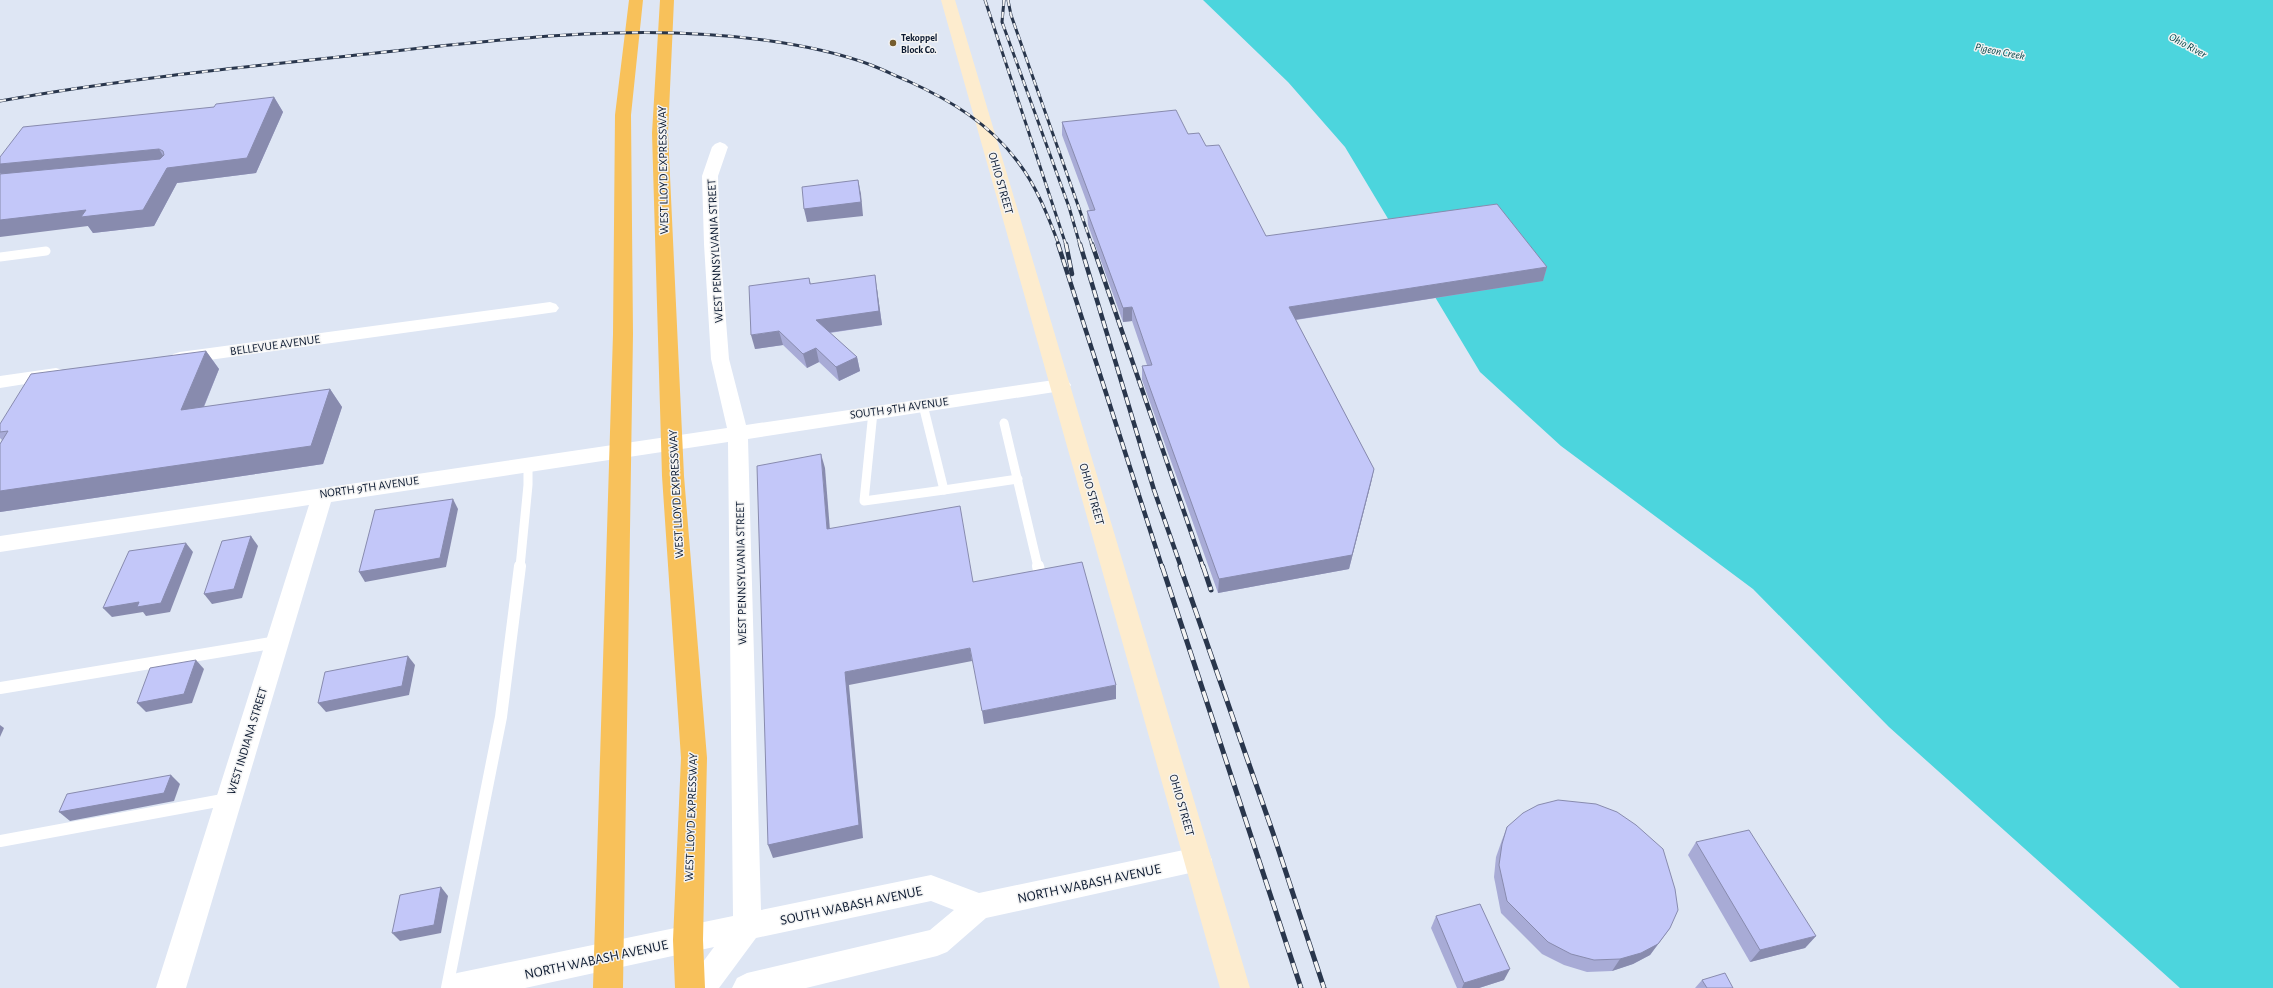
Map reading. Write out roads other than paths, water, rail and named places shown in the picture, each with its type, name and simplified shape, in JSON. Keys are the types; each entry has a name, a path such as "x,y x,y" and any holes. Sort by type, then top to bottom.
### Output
{"highway":[{"path":"608,988 620,483 623,115 636,0"},
{"name":"WEST LLOYD EXPRESSWAY","path":"667,0 660,133 673,476 694,758 688,940 690,988"}],"street":[{"name":"OHIO STREET","path":"948,0 1235,988"},
{"name":"WEST PENNSYLVANIA STREET","path":"720,147 710,176 712,244 720,359 738,432 747,928"},
{"name":"BELLEVUE AVENUE","path":"165,360 550,308"},
{"path":"0,382 71,372"},
{"name":"SOUTH 9TH AVENUE","path":"738,432 1061,385"},
{"name":"NORTH 9TH AVENUE","path":"0,544 738,432"},
{"name":"WEST INDIANA STREET","path":"171,988 323,494"},
{"name":"NORTH WABASH AVENUE","path":"979,906 1198,860"},
{"name":"SOUTH WABASH AVENUE","path":"688,940 931,888 979,906"},
{"path":"747,988 937,942 979,906"},
{"path":"701,988 747,928"},
{"name":"NORTH WABASH AVENUE","path":"457,988 688,940"}],"lane":[{"path":"0,257 46,252"},
{"path":"923,405 944,490"},
{"path":"873,412 864,501 1018,479"},
{"path":"1004,423 1040,575"},
{"path":"447,988 501,717 518,583 528,485 528,465"},
{"path":"0,688 277,642"},
{"path":"0,841 229,799"}],"water":[{"path":"1203,0 2273,0 2273,988 2180,988 1889,727 1753,589 1561,446 1480,372 1345,147 1288,82"}],"railway":[{"path":"985,0 1066,245"},
{"path":"1004,0 1002,22 1069,207 1080,245"},
{"path":"1008,0 1011,15 1092,245"},
{"path":"0,101 92,86 183,74 416,49 565,35 665,33 714,35 764,40 791,44 845,56 871,65 924,88 968,114 1007,148 1025,172 1042,202 1059,245"},
{"path":"1058,244 1162,567"},
{"path":"1066,244 1072,274"},
{"path":"1080,244 1154,490 1181,567"},
{"path":"1092,244 1203,567"},
{"path":"1162,566 1301,988"},
{"path":"1180,566 1273,833 1324,988"},
{"path":"1203,566 1211,590"}],"place":[{"name":"Tekoppel Block Co.","path":"893,43"}],"water label":[{"name":"Ohio River","path":"2188,45"},
{"name":"Pigeon Creek","path":"2000,51"}]}
